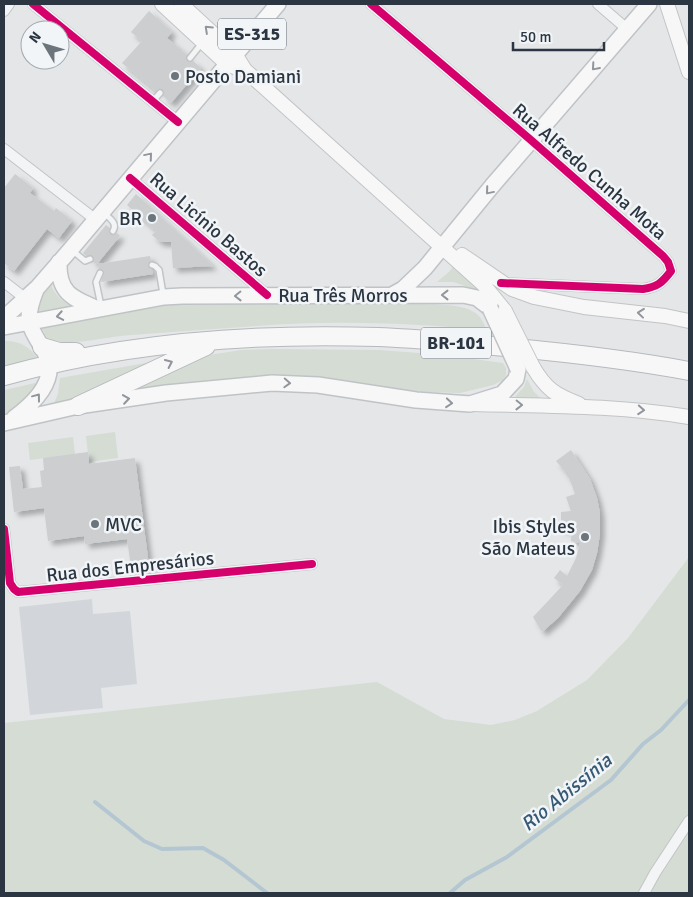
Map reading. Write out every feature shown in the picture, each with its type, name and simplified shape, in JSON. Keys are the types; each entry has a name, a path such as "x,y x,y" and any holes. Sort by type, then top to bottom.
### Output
{"highway":[{"name":"BR-101","path":"4,376 49,363 116,351 220,340 284,336 380,337 539,350 644,363 689,371"},
{"path":"78,406 220,340"},
{"path":"42,346 59,352 116,351"}],"main road":[{"path":"163,4 203,42 245,70 490,290 526,368 540,378 558,396 592,408"},
{"path":"181,4 231,59"},
{"name":"ES-315","path":"4,318 29,300 59,262 278,4"},
{"path":"392,295 414,279 649,4"},
{"path":"667,4 685,43 689,72"},
{"path":"442,247 461,254 501,283 521,293 584,307 665,316 689,321"},
{"path":"59,262 61,283 65,291 72,297 100,309"},
{"name":"Rua Três Morros","path":"4,327 164,297 463,295 477,298 498,309"},
{"name":"ES-315","path":"29,300 29,321"},
{"path":"7,423 24,411 39,395 48,376 49,363 29,321"},
{"path":"4,327 23,333 42,346"},
{"path":"470,404 502,394 526,368"},
{"path":"7,423 78,406 166,393 272,382 318,385 416,400 650,411 689,418"}],"street":[{"path":"4,11 9,4"},
{"path":"33,4 156,97 178,122"},
{"name":"Rua Alfredo Cunha Mota","path":"371,4 532,140 663,256 668,262 671,271 655,287 643,289 501,283"},
{"path":"598,4 627,29"},
{"path":"4,149 99,216"},
{"name":"Rua Licínio Bastos","path":"130,178 267,295"},
{"path":"4,282 29,300"},
{"name":"Rua dos Empresários","path":"4,530 6,569 10,583 18,592 312,564"},
{"path":"644,893 689,821"}],"lane":[{"path":"190,58 203,42"},
{"path":"99,216 114,223 115,228 113,230"},
{"path":"71,249 82,259 88,261 90,259"},
{"path":"152,266 156,266 160,270 164,297"},
{"path":"100,274 96,277 100,309"}],"shaded area":[{"path":"453,266 481,292 454,282 437,282"},
{"path":"50,280 58,296 71,306 34,316 34,307"},
{"path":"192,301 432,304 456,306 474,312 487,330 401,324 314,323 131,335 90,341 59,342 48,340 40,325 82,315"},
{"path":"4,341 24,345 32,351 38,360 4,370"},
{"path":"241,350 379,350 444,355 503,363 506,368 506,375 503,380 493,385 460,393 423,392 291,376 266,376 167,385 111,394 203,356"},
{"path":"186,356 52,408 58,394 60,378"},
{"path":"527,379 534,392 544,401 513,399 524,387"},
{"path":"40,382 19,408 4,414 4,390"},
{"path":"115,432 118,458 89,462 86,436"},
{"path":"73,437 75,454 30,460 28,443"},
{"path":"689,557 689,893 4,893 4,723 377,682 444,719 491,725 515,720 537,711 587,680 628,638"},
{"path":"92,599 93,614 130,611 137,684 101,688 103,708 30,715 19,607"}],"building":[{"path":"149,11 172,32 167,38 187,55 187,61 193,61 201,68 171,103 163,96 164,92 162,89 156,91 122,63 142,41 131,32"},
{"path":"15,174 33,188 30,193 54,211 56,208 72,221 59,238 47,229 14,271 4,263 4,188"},
{"path":"136,194 213,266 173,268 171,242 160,242 152,235 156,231 127,205"},
{"name":"BR","path":"106,225 110,228 110,234 117,233 120,236 97,264 93,262 93,256 86,256 83,253"},
{"path":"150,256 151,261 148,265 153,274 101,282 104,272 102,269 99,269 98,264"},
{"name":"Ibis Styles São Mateus","path":"571,450 590,479 597,498 600,513 600,534 597,553 592,570 580,591 558,618 542,632 533,617 563,585 554,578 560,570 567,576 576,558 580,543 571,541 572,530 561,529 561,512 571,511 566,497 575,494 570,480 556,461"},
{"name":"MVC","path":"88,452 89,464 135,458 150,573 132,574 127,539 85,544 84,536 48,541 44,508 14,512 9,467 20,466 23,489 42,487 40,471 44,470 43,458"}],"waterway":[{"name":"Rio Abissínia","path":"450,893 465,880 507,857 611,780 643,744 661,730 689,700"},
{"path":"95,802 144,841 162,849 203,848 224,860 267,893"}],"cycle path":[{"path":"33,4 178,122"},
{"path":"371,4 663,256 668,262 671,271 659,284 643,289 501,283"},
{"path":"130,178 267,295"},
{"path":"4,529 10,583 18,592 312,564"}],"place":[{"name":"Posto Damiani","path":"175,76"},
{"name":"BR","path":"152,218"},
{"name":"MVC","path":"95,524"},
{"name":"Ibis Styles São Mateus","path":"585,537"}]}
